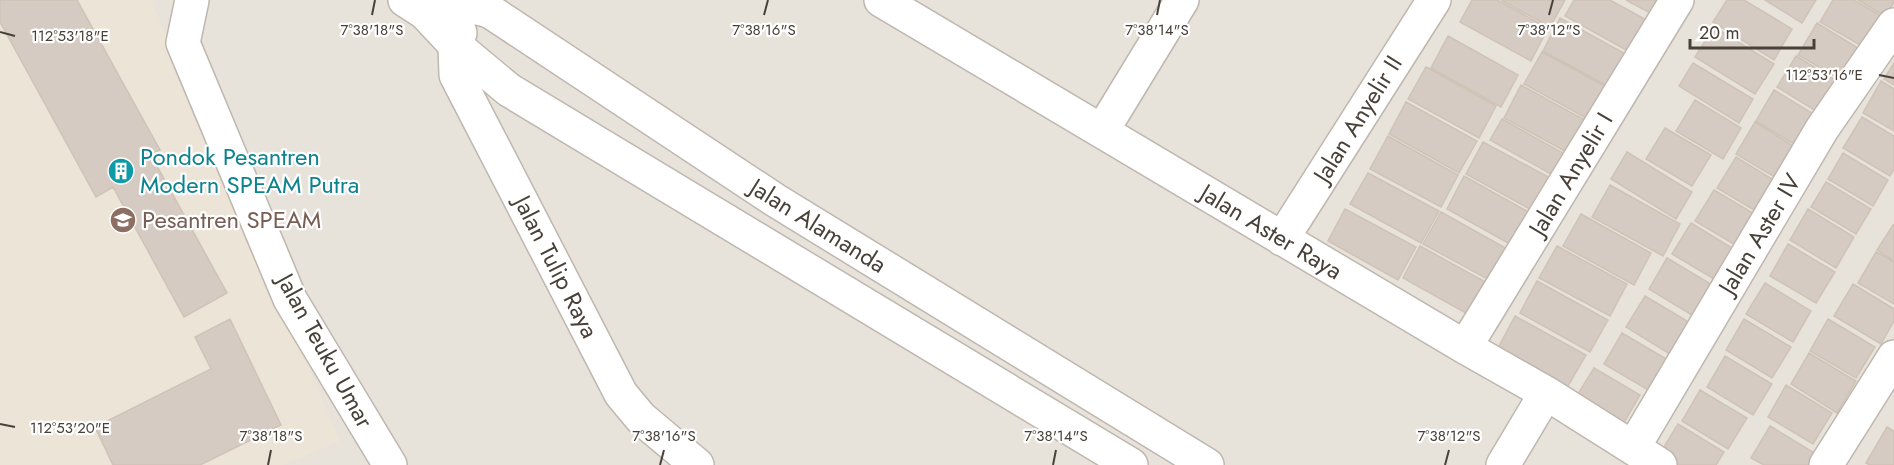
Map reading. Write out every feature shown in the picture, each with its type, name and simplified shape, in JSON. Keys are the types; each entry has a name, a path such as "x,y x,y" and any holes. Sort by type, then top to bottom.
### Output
{"street":[{"name":"Jalan Teuku Umar","path":"192,0 183,43 290,299 390,465"},
{"name":"Jalan Aster Raya","path":"881,0 924,10 1102,131 1546,393 1660,465"},
{"path":"1102,131 1182,0"},
{"name":"Jalan Anyelir II","path":"1282,239 1434,0"},
{"name":"Jalan Anyelir I","path":"1465,347 1677,0"},
{"name":"Jalan Alamanda","path":"415,4 481,8 491,12 775,200 1207,465"},
{"name":"Jalan Alamanda","path":"415,4 455,45 509,90 1131,465"},
{"path":"455,45 471,7"},
{"name":"Jalan Aster IV","path":"1633,448 1822,129 1894,25"},
{"name":"Jalan Tulip Raya","path":"455,45 456,75 621,394 641,418 697,465"},
{"path":"1826,465 1894,357"},
{"path":"1503,465 1546,393"}],"shaded area":[{"path":"0,0 1894,0 1894,465 0,465"},
{"name":"Pesantren SPEAM","path":"0,0 151,0 340,441 283,465 0,465"}],"building":[{"name":"Pondok Pesantren Modern SPEAM Putra","path":"0,0 77,0 160,150 151,155 227,293 184,317 113,187 96,197 0,22"},
{"path":"1472,0 1497,0 1548,28 1531,61 1460,22"},
{"path":"1501,0 1565,0 1550,27"},
{"path":"1574,0 1610,0 1652,23 1635,55 1565,16"},
{"path":"1626,0 1668,0 1658,17"},
{"path":"1727,0 1744,0 1792,29 1774,60 1713,22"},
{"path":"1765,0 1816,0 1802,23"},
{"path":"1833,0 1854,0 1885,18 1867,49 1820,22"},
{"path":"1858,0 1894,0 1894,2 1885,16"},
{"path":"1560,18 1631,57 1613,89 1543,51"},
{"path":"1817,23 1863,51 1845,82 1798,55"},
{"path":"1714,27 1774,64 1755,94 1695,57"},
{"path":"1448,36 1518,75 1501,107 1431,68"},
{"path":"1542,52 1612,90 1595,123 1524,84"},
{"path":"1796,56 1842,84 1824,116 1777,87"},
{"path":"1693,63 1753,99 1739,123 1679,86"},
{"path":"1894,63 1894,85 1884,79"},
{"path":"1426,67 1496,106 1479,138 1408,99"},
{"path":"1881,81 1894,89 1894,131 1863,113"},
{"path":"1521,85 1592,124 1574,156 1504,118"},
{"path":"1774,90 1820,118 1802,149 1756,121"},
{"path":"1695,100 1741,128 1723,159 1676,131"},
{"path":"1406,102 1477,141 1459,173 1389,134"},
{"path":"1862,117 1894,136 1894,169 1890,176 1843,148"},
{"path":"1502,119 1570,157 1558,178 1490,140"},
{"path":"1755,122 1801,151 1783,182 1736,154"},
{"path":"1665,128 1711,155 1692,186 1646,159"},
{"path":"1388,136 1458,175 1441,207 1370,169"},
{"path":"1483,142 1554,180 1537,213 1466,174"},
{"path":"1627,152 1692,192 1676,219 1611,179"},
{"path":"1843,153 1888,180 1873,206 1828,179"},
{"path":"1736,157 1782,185 1764,216 1717,188"},
{"path":"1368,173 1439,211 1421,243 1350,204"},
{"path":"1464,176 1534,215 1517,248 1447,209"},
{"path":"1826,182 1871,209 1856,234 1811,207"},
{"path":"1610,185 1680,224 1663,256 1592,217"},
{"path":"1714,190 1761,218 1742,249 1695,221"},
{"path":"1345,209 1416,247 1398,280 1328,241"},
{"path":"1808,209 1854,237 1836,268 1790,240"},
{"path":"1441,212 1511,251 1493,282 1423,244"},
{"path":"1581,214 1651,253 1634,285 1563,246"},
{"path":"1691,223 1737,251 1719,282 1672,254"},
{"path":"1894,225 1894,261 1877,250"},
{"path":"1788,244 1835,272 1816,303 1770,276"},
{"path":"1420,246 1491,285 1473,317 1403,278"},
{"path":"1557,246 1627,284 1610,316 1539,278"},
{"path":"1876,252 1894,262 1894,304 1858,283"},
{"path":"1667,258 1714,286 1695,317 1649,289"},
{"path":"1537,281 1608,320 1590,352 1520,313"},
{"path":"1765,283 1811,311 1793,342 1746,314"},
{"path":"1853,284 1894,309 1894,321 1881,344 1834,316"},
{"path":"1645,296 1692,324 1673,356 1626,327"},
{"path":"1515,316 1586,355 1568,386 1498,348"},
{"path":"230,319 281,425 200,465 113,465 95,427 211,369 195,337"},
{"path":"1744,319 1791,347 1772,378 1726,350"},
{"path":"1828,319 1875,347 1856,378 1810,351"},
{"path":"1622,333 1668,360 1650,391 1604,364"},
{"path":"1809,353 1856,381 1837,413 1791,384"},
{"path":"1725,356 1772,384 1753,415 1707,387"},
{"path":"1594,368 1640,395 1622,426 1575,399"},
{"path":"1786,385 1832,413 1813,444 1768,417"},
{"path":"1700,390 1747,418 1728,449 1682,421"},
{"path":"1678,424 1724,452 1716,465 1675,465 1659,455"},
{"path":"1770,426 1816,454 1809,465 1764,465 1751,458"},
{"path":"1887,427 1894,431 1894,465 1866,463"}],"place":[{"name":"Pondok Pesantren Modern SPEAM Putra","path":"121,171"},
{"name":"Pesantren SPEAM","path":"123,220"}]}
